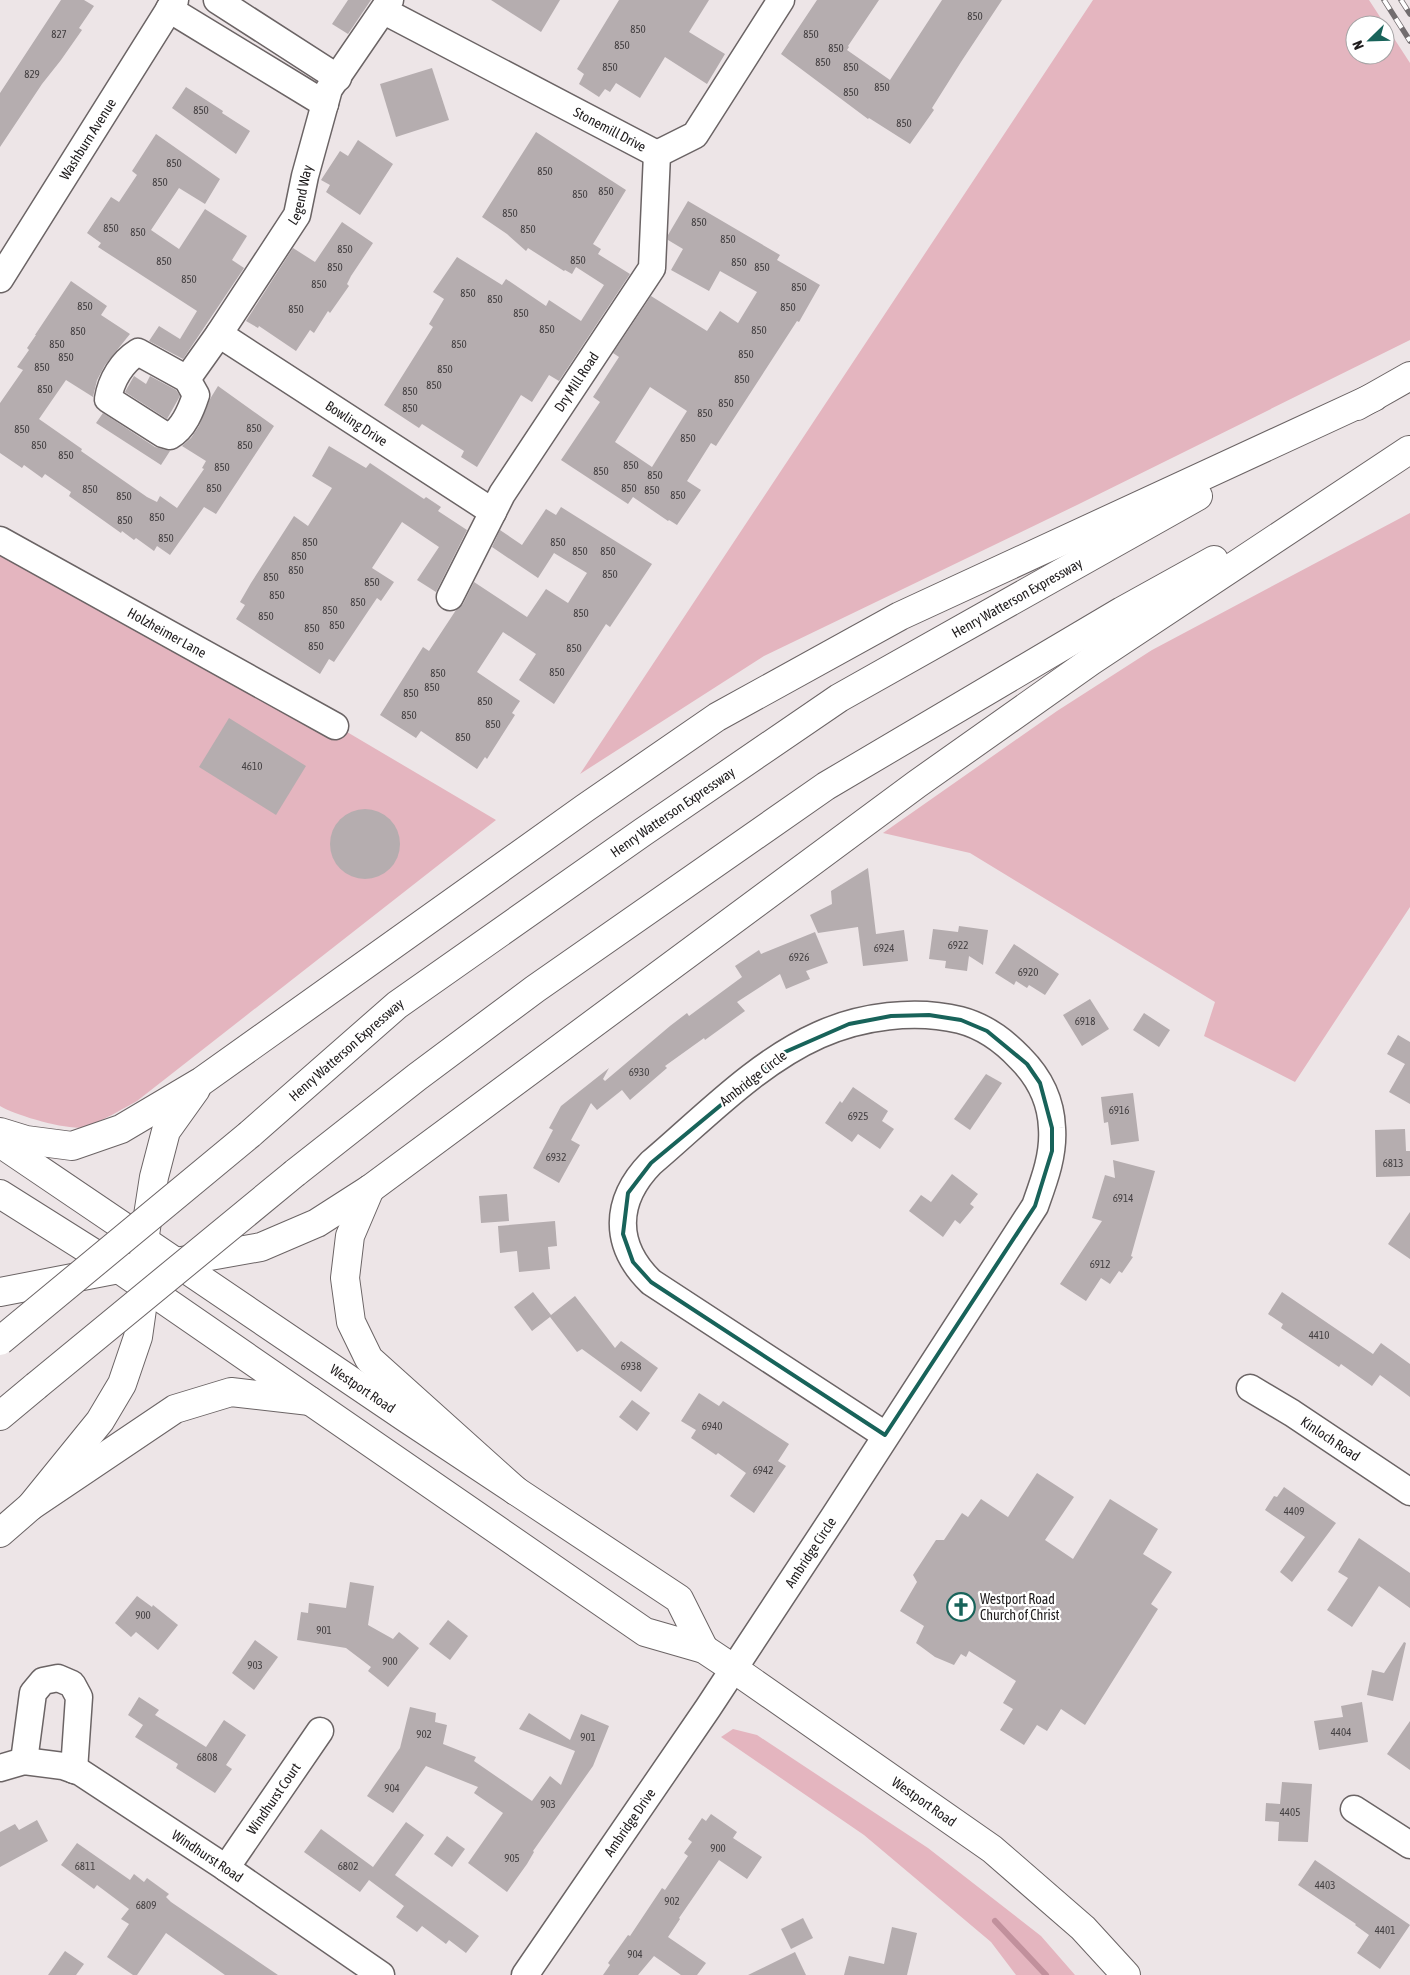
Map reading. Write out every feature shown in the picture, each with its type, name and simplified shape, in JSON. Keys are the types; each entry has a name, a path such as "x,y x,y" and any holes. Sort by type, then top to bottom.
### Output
{"main road":[{"name":"Henry Watterson Expressway","path":"0,1341 250,1134 397,1005 643,832 839,698 1410,376"},
{"path":"0,1132 26,1140 72,1146 121,1129 202,1080 585,808 717,717 900,616 1374,397"},
{"path":"0,1416 295,1173 417,1077 535,989 826,786 1122,611 1409,450"},
{"path":"0,1292 138,1266 176,1262 261,1247 317,1223 370,1189 924,779 1091,661 1409,450"},
{"path":"31,1506 100,1421 122,1384 138,1337 138,1266 154,1177 166,1131 202,1080"},
{"name":"Westport Road","path":"0,1143 138,1266 310,1401 645,1632 704,1649 992,1849 1083,1928 1126,1975"},
{"path":"370,1189 350,1236 345,1278 351,1322 369,1359 516,1491"},
{"name":"Westport Road","path":"0,1194 138,1266"},
{"name":"Westport Road","path":"176,1262 679,1599 704,1649"},
{"path":"0,1533 31,1506 175,1409 231,1392 310,1401"}],"street":[{"path":"217,0 338,78"},
{"name":"Stonemill Drive","path":"387,5 657,154 695,135 781,0"},
{"path":"172,4 325,104"},
{"name":"Washburn Avenue","path":"0,279 172,4"},
{"name":"Legend Way","path":"187,379 219,334 297,214 305,176 330,89 387,5"},
{"name":"Dry Mill Road","path":"450,597 502,494 652,268 657,154"},
{"name":"Bowling Drive","path":"219,334 493,512"},
{"name":"Holzheimer Lane","path":"0,540 335,726"},
{"name":"Ambridge Circle","path":"734,1669 1035,1206 1052,1151 1052,1128 1049,1106 1040,1082 1027,1064 1009,1046 987,1031 961,1020 929,1015 892,1016 849,1024 820,1034 785,1052 758,1071 639,1175 628,1193 623,1214 623,1234 627,1249 633,1262 651,1282 885,1435"},
{"name":"Kinloch Road","path":"1250,1388 1292,1413 1410,1492"},
{"name":"Ambridge Drive","path":"526,1975 734,1669"},
{"path":"12,1764 32,1693 43,1681 58,1678 72,1684 80,1697 74,1770"},
{"name":"Windhurst Court","path":"226,1868 320,1731"},
{"name":"Windhurst Road","path":"12,1764 44,1763 80,1772 226,1868 381,1975"},
{"path":"1354,1809 1410,1845"}],"highlighted area":[{"path":"929,1015 961,1020 987,1031 1027,1064 1040,1083 1052,1128 1052,1151 1035,1206 885,1435 651,1282 633,1262 623,1234 628,1193 651,1163 785,1052 849,1024 891,1016"}],"shaded area":[{"path":"1093,0 1369,0 1379,15 1345,15 1345,65 1395,65 1395,40 1410,63 1410,340 1077,505 764,656 580,774"},
{"path":"1410,513 1410,907 1295,1082 1204,1036 1215,1002 970,853 883,833 1057,711 1152,650"},
{"path":"0,527 496,820 137,1101 85,1127 67,1127 42,1121 17,1114 0,1106"},
{"path":"733,1729 757,1735 928,1848 1041,1936 1075,1975 1016,1975 991,1942 864,1835 721,1737"}],"building":[{"path":"61,0 84,0 94,6 79,28 82,30 42,84 0,147 0,93"},
{"path":"348,0 371,0 348,34 332,24"},
{"path":"491,0 560,0 541,32"},
{"path":"619,0 709,0 689,32 725,54 707,84 665,57 640,98 616,83 610,92 605,89 599,97 579,84 584,74 577,69"},
{"path":"817,0 879,0 847,50 890,80 942,0 1002,0 932,108 934,110 910,144 868,119 781,54"},
{"path":"432,68 449,120 396,137 380,84"},
{"path":"186,87 250,131 236,154 172,108"},
{"path":"536,132 626,190 593,244 601,249 598,254 630,274 559,381 549,375 532,402 521,395 477,467 461,457 464,451 422,424 419,428 384,405 433,327 429,324 444,299 433,292 457,257 502,285 506,279 546,306 549,300 581,321 604,285 576,267 572,274 528,248 526,251 507,234 482,217"},
{"path":"156,134 220,179 205,204 179,188 151,230 179,249 205,209 247,236 232,260 244,268 183,359 149,341 159,326 180,339 197,311 98,247 101,243 87,233 111,197 119,202 137,175 132,171"},
{"path":"358,140 393,164 360,215 326,192 330,185 321,180 340,151 348,156"},
{"path":"688,201 780,255 777,260 820,285 799,322 797,321 716,446 711,443 687,481 701,490 677,525 633,497 628,504 561,460 600,402 593,397 619,357 613,353 651,296 707,331 720,311 738,323 757,292 720,271 709,291 671,270 683,249 668,240 668,235","holes":["650,387 687,411 652,467 615,442"]},
{"path":"342,222 373,243 351,276 347,284 349,286 330,313 328,311 314,333 310,330 296,351 259,326 258,328 246,321 293,248 315,262"},
{"path":"71,281 107,306 101,315 130,334 105,365 97,380 93,397 66,380 39,419 82,449 81,451 147,497 157,502 160,496 177,508 204,469 202,468 206,461 182,446 191,438 199,426 210,399 218,386 274,426 216,514 204,507 170,555 157,546 154,551 136,538 134,540 122,531 121,533 69,496 71,492 45,474 42,478 24,465 22,468 0,453 0,403 23,370 17,367 29,350 27,348"},
{"path":"134,376 146,384 150,376 176,390 180,396 167,419 125,392"},
{"path":"103,413 155,447 170,451 161,465 96,423"},
{"path":"329,446 366,468 370,463 424,499 426,497 441,507 438,511 467,530 436,592 417,580 439,547 402,522 372,568 394,582 381,601 377,598 334,662 329,659 320,674 236,619 245,605 240,602 294,516 308,526 332,488 312,476"},
{"path":"561,507 652,564 610,627 606,624 554,704 519,680 536,654 503,632 477,672 520,701 512,713 515,715 487,759 485,757 477,769 421,731 416,738 380,715 423,647 429,651 456,610 463,604 474,582 527,617 546,589 568,603 587,573 554,553 538,578 492,547 500,530 522,545 546,509 556,515"},
{"path":"229,718 306,766 276,815 199,767"},
{"path":"365,809 378,812 390,819 397,831 400,844 397,857 390,869 378,876 365,879 352,876 340,869 333,857 330,844 333,831 340,819 352,812"},
{"path":"868,868 876,934 904,930 908,961 863,966 858,927 818,933 810,915 832,904 831,891"},
{"path":"959,926 988,930 983,965 969,956 967,971 945,968 946,961 929,959 933,929 958,932"},
{"path":"815,932 828,963 806,971 810,979 786,989 780,974 737,1002 745,1011 665,1066 667,1068 630,1100 622,1090 597,1110 591,1103 571,1140 580,1145 559,1183 533,1168 553,1130 549,1128 561,1106 609,1068 603,1079 605,1081 687,1013 689,1016 742,977 735,966 759,950 761,954"},
{"path":"1014,944 1059,974 1045,995 1029,985 1027,988 1016,981 1014,985 995,973"},
{"path":"1090,999 1109,1029 1082,1046 1063,1015"},
{"path":"1144,1013 1170,1030 1159,1047 1133,1030"},
{"path":"1398,1035 1410,1042 1410,1104 1389,1092 1405,1064 1387,1054"},
{"path":"986,1074 1002,1083 970,1130 954,1119"},
{"path":"853,1087 888,1111 882,1121 894,1129 880,1149 858,1134 852,1142 825,1123 840,1101 842,1103"},
{"path":"1133,1093 1139,1141 1111,1145 1108,1122 1104,1123 1101,1097"},
{"path":"1405,1129 1406,1151 1410,1151 1410,1176 1376,1177 1375,1130"},
{"path":"1113,1160 1155,1171 1131,1256 1133,1257 1122,1273 1119,1271 1110,1284 1101,1278 1086,1301 1060,1284 1102,1221 1092,1218 1105,1175 1115,1178"},
{"path":"952,1174 978,1194 970,1204 974,1207 960,1224 955,1220 943,1237 909,1211 921,1195 931,1202"},
{"path":"507,1194 509,1221 481,1223 479,1196"},
{"path":"1410,1212 1410,1259 1388,1244"},
{"path":"555,1221 557,1246 548,1247 550,1269 519,1272 517,1251 500,1253 498,1226"},
{"path":"533,1292 551,1315 575,1296 615,1348 621,1341 658,1368 641,1392 582,1349 577,1352 550,1317 532,1331 514,1307"},
{"path":"1282,1292 1373,1354 1381,1343 1410,1364 1410,1397 1380,1375 1372,1386 1341,1364 1339,1367 1281,1328 1283,1324 1268,1314"},
{"path":"699,1393 719,1406 723,1401 789,1444 778,1461 786,1466 754,1513 730,1496 746,1473 718,1453 716,1455 691,1438 696,1430 681,1421"},
{"path":"632,1400 650,1413 637,1431 619,1417"},
{"name":"Westport Road Church of Christ","path":"1037,1473 1074,1497 1045,1540 1073,1559 1110,1499 1158,1529 1143,1554 1172,1572 1151,1604 1158,1609 1085,1725 1061,1709 1047,1731 1037,1725 1024,1745 1000,1730 1013,1709 1003,1703 1016,1681 969,1651 966,1657 961,1654 954,1665 935,1657 916,1643 924,1626 900,1611 917,1582 913,1575 936,1540 944,1540 962,1513 968,1517 981,1499 1008,1517"},
{"path":"1284,1487 1336,1523 1292,1582 1280,1572 1305,1537 1265,1510 1274,1496 1277,1497"},
{"path":"1359,1538 1410,1573 1410,1608 1379,1586 1352,1627 1327,1610 1348,1578 1338,1572"},
{"path":"350,1582 374,1586 368,1625 393,1639 399,1632 419,1648 388,1687 368,1671 371,1667 346,1648 297,1640 301,1612 308,1613 309,1603 346,1608"},
{"path":"137,1596 152,1607 153,1605 178,1625 158,1650 136,1632 131,1637 115,1623"},
{"path":"448,1620 468,1636 450,1660 429,1644"},
{"path":"255,1640 278,1657 254,1690 232,1673"},
{"path":"1404,1642 1406,1643 1393,1701 1367,1695 1372,1670 1384,1673"},
{"path":"139,1697 159,1710 155,1715 206,1747 224,1720 246,1735 226,1765 232,1769 215,1793 176,1768 178,1764 135,1737 143,1725 128,1715"},
{"path":"1362,1702 1368,1742 1319,1750 1314,1721 1343,1717 1341,1706"},
{"path":"410,1707 436,1713 435,1722 447,1725 443,1744 476,1757 474,1761 532,1801 550,1776 561,1785 575,1751 519,1729 529,1713 570,1740 581,1714 609,1726 593,1766 533,1851 527,1864 507,1892 468,1863 503,1813 474,1793 478,1787 426,1766 393,1813 367,1796 400,1748"},
{"path":"1410,1721 1410,1770 1387,1754"},
{"path":"1282,1782 1312,1784 1308,1842 1278,1841 1279,1822 1265,1821 1266,1803 1280,1804"},
{"path":"711,1814 737,1832 733,1838 762,1857 747,1879 719,1860 668,1937 706,1963 697,1975 681,1975 654,1956 638,1975 603,1975 610,1965 608,1963 628,1935 630,1936 662,1888 665,1890 688,1856 684,1853 692,1842 688,1839 702,1818 706,1821"},
{"path":"37,1820 48,1841 0,1867 0,1832 15,1824 19,1830"},
{"path":"406,1822 424,1835 395,1875 479,1936 466,1953 449,1940 446,1944 422,1926 417,1932 396,1917 404,1906 369,1880 360,1892 304,1852 321,1829 373,1867"},
{"path":"447,1836 465,1849 452,1867 434,1854"},
{"path":"77,1843 130,1880 134,1874 144,1882 147,1878 169,1894 166,1897 171,1902 278,1975 225,1975 166,1933 137,1975 133,1975 107,1957 129,1924 121,1919 129,1909 97,1885 94,1889 61,1865"},
{"path":"1315,1860 1410,1925 1380,1969 1357,1953 1369,1935 1356,1924 1298,1885"},
{"path":"803,1918 813,1938 791,1949 781,1929"},
{"path":"892,1927 917,1933 907,1975 844,1975 849,1956 884,1964"},
{"path":"65,1951 84,1964 76,1975 48,1975"},
{"path":"795,1952 806,1975 748,1975"}],"waterway":[{"path":"995,1921 1046,1975"}],"railway":[{"path":"1384,0 1410,41"},
{"path":"1401,0 1410,14"}],"place":[{"name":"Westport Road Church of Christ","path":"961,1607"}]}
